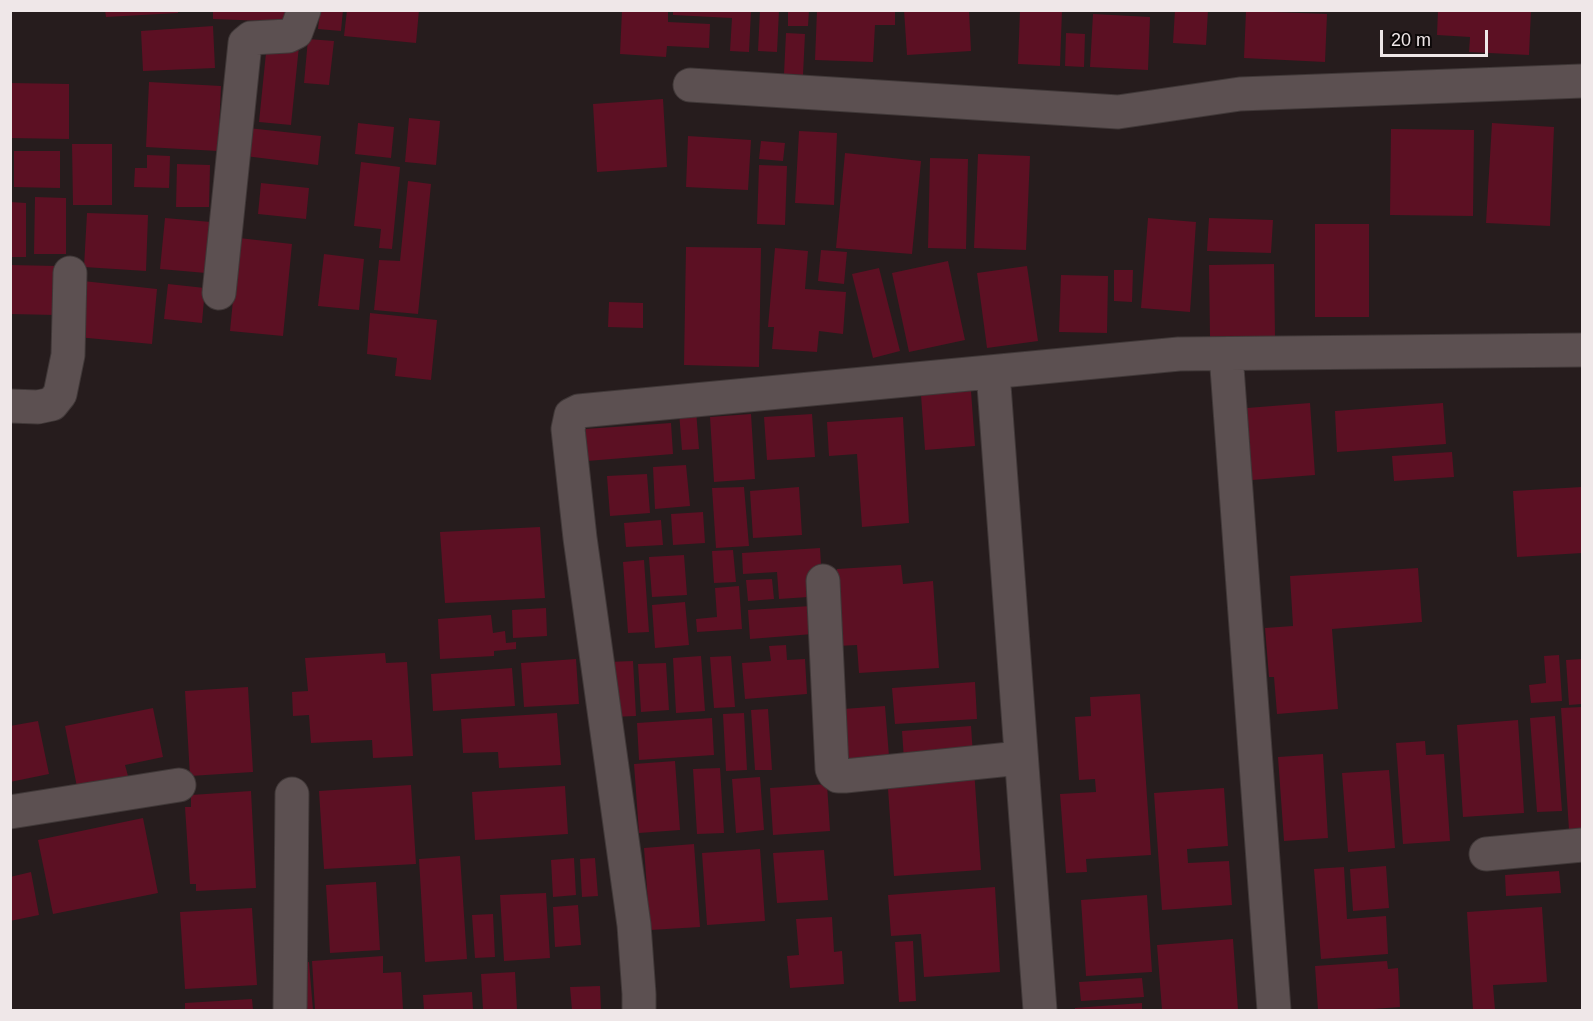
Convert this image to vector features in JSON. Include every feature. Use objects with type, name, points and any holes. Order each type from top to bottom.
[{"type":"street","points":[[219,293],[245,43],[251,38],[288,36],[296,32],[304,10]]},
{"type":"street","points":[[690,85],[1118,112],[1240,94],[1582,81]]},
{"type":"street","points":[[10,406],[38,407],[52,404],[60,394],[68,355],[70,273]]},
{"type":"street","points":[[639,1011],[634,925],[580,538],[568,429],[571,416],[579,411],[1179,354],[1582,350]]},
{"type":"street","points":[[1227,354],[1274,1011]]},
{"type":"street","points":[[993,372],[1040,1011]]},
{"type":"street","points":[[823,581],[834,773],[845,777],[1020,758]]},
{"type":"street","points":[[10,812],[179,785]]},
{"type":"street","points":[[290,1011],[292,794]]},
{"type":"street","points":[[1486,854],[1582,845]]},
{"type":"building","points":[[105,10],[178,10],[178,13],[106,17]]},
{"type":"building","points":[[213,10],[291,10],[291,22],[213,19]]},
{"type":"building","points":[[320,10],[343,10],[341,31],[318,29]]},
{"type":"building","points":[[347,10],[419,10],[416,43],[344,36]]},
{"type":"building","points":[[622,10],[668,10],[668,22],[710,24],[709,48],[667,46],[666,57],[620,54]]},
{"type":"building","points":[[673,10],[751,10],[749,52],[730,51],[732,18],[673,15]]},
{"type":"building","points":[[760,10],[779,10],[777,52],[758,51]]},
{"type":"building","points":[[788,10],[809,10],[808,26],[788,26]]},
{"type":"building","points":[[817,10],[895,10],[895,25],[875,25],[873,62],[815,60]]},
{"type":"building","points":[[904,10],[969,10],[971,51],[907,55]]},
{"type":"building","points":[[1020,10],[1062,10],[1060,66],[1018,64]]},
{"type":"building","points":[[1175,10],[1208,10],[1206,45],[1173,43]]},
{"type":"building","points":[[1438,10],[1531,10],[1529,55],[1469,52],[1470,37],[1437,35]]},
{"type":"building","points":[[1246,11],[1327,14],[1325,62],[1244,58]]},
{"type":"building","points":[[1093,14],[1150,17],[1148,70],[1090,67]]},
{"type":"building","points":[[213,26],[215,68],[143,71],[141,31]]},
{"type":"building","points":[[786,33],[805,34],[803,75],[784,74]]},
{"type":"building","points":[[1066,33],[1085,34],[1084,67],[1065,66]]},
{"type":"building","points":[[308,39],[334,41],[329,85],[304,83]]},
{"type":"building","points":[[267,43],[299,46],[291,125],[259,122]]},
{"type":"building","points":[[149,82],[221,86],[218,151],[146,147]]},
{"type":"building","points":[[10,83],[69,84],[69,139],[10,138]]},
{"type":"building","points":[[663,99],[667,167],[597,172],[593,104]]},
{"type":"building","points":[[409,118],[440,121],[436,165],[405,162]]},
{"type":"building","points":[[358,123],[394,127],[391,158],[355,154]]},
{"type":"building","points":[[1492,123],[1554,127],[1550,226],[1486,223]]},
{"type":"building","points":[[248,128],[321,136],[318,165],[245,156]]},
{"type":"building","points":[[1391,129],[1474,130],[1473,216],[1390,215]]},
{"type":"building","points":[[799,131],[837,133],[834,205],[795,203]]},
{"type":"building","points":[[688,136],[751,140],[748,190],[686,187]]},
{"type":"building","points":[[761,141],[785,143],[783,161],[759,159]]},
{"type":"building","points":[[72,144],[112,144],[112,205],[73,205]]},
{"type":"building","points":[[14,151],[60,151],[60,188],[14,187]]},
{"type":"building","points":[[845,153],[921,161],[912,254],[836,248]]},
{"type":"building","points":[[978,154],[1030,156],[1026,250],[974,248]]},
{"type":"building","points":[[147,155],[170,156],[169,188],[134,187],[135,168],[147,168]]},
{"type":"building","points":[[930,158],[968,159],[966,249],[928,248]]},
{"type":"building","points":[[361,162],[400,167],[392,249],[379,248],[381,229],[354,226]]},
{"type":"building","points":[[177,164],[210,165],[209,207],[176,207]]},
{"type":"building","points":[[759,165],[787,166],[785,225],[757,224]]},
{"type":"building","points":[[408,181],[431,184],[418,314],[374,310],[379,260],[400,261]]},
{"type":"building","points":[[261,183],[309,188],[306,219],[258,214]]},
{"type":"building","points":[[35,197],[66,198],[66,254],[34,254]]},
{"type":"building","points":[[10,202],[26,203],[26,257],[10,257]]},
{"type":"building","points":[[87,213],[148,215],[146,271],[84,267]]},
{"type":"building","points":[[165,218],[211,222],[206,273],[160,269]]},
{"type":"building","points":[[1148,218],[1196,222],[1190,312],[1141,308]]},
{"type":"building","points":[[1209,218],[1273,220],[1271,253],[1207,251]]},
{"type":"building","points":[[1315,224],[1369,224],[1369,317],[1315,317]]},
{"type":"building","points":[[239,238],[292,244],[283,336],[230,331]]},
{"type":"building","points":[[686,247],[761,248],[759,367],[684,365]]},
{"type":"building","points":[[775,248],[808,251],[805,289],[846,292],[843,334],[819,331],[817,352],[772,349],[774,327],[768,327]]},
{"type":"building","points":[[821,250],[847,252],[844,284],[818,281]]},
{"type":"building","points":[[324,254],[364,259],[359,310],[318,306]]},
{"type":"building","points":[[948,261],[965,340],[909,352],[892,273]]},
{"type":"building","points":[[1274,264],[1275,336],[1210,337],[1209,265]]},
{"type":"building","points":[[10,265],[57,266],[56,315],[10,314]]},
{"type":"building","points":[[1027,266],[1038,341],[987,348],[977,273]]},
{"type":"building","points":[[879,268],[900,351],[873,358],[852,274]]},
{"type":"building","points":[[1114,270],[1133,270],[1132,302],[1114,301]]},
{"type":"building","points":[[1061,275],[1108,276],[1107,333],[1059,332]]},
{"type":"building","points":[[83,281],[157,289],[152,344],[77,337]]},
{"type":"building","points":[[168,284],[205,288],[202,323],[164,319]]},
{"type":"building","points":[[609,302],[643,303],[643,328],[608,327]]},
{"type":"building","points":[[370,313],[437,320],[431,380],[395,376],[397,358],[367,354]]},
{"type":"building","points":[[971,391],[975,446],[925,450],[921,395]]},
{"type":"building","points":[[1310,403],[1315,475],[1252,480],[1247,408]]},
{"type":"building","points":[[1443,403],[1446,444],[1337,452],[1335,411]]},
{"type":"building","points":[[696,410],[699,449],[682,450],[679,412]]},
{"type":"building","points":[[751,414],[755,479],[714,482],[710,417]]},
{"type":"building","points":[[812,414],[815,457],[767,460],[764,417]]},
{"type":"building","points":[[903,417],[909,523],[862,527],[857,454],[829,456],[827,422]]},
{"type":"building","points":[[671,423],[673,454],[587,461],[585,429]]},
{"type":"building","points":[[1452,452],[1454,477],[1394,481],[1392,456]]},
{"type":"building","points":[[686,465],[690,506],[655,509],[653,467]]},
{"type":"building","points":[[647,474],[650,513],[610,516],[607,476]]},
{"type":"building","points":[[744,487],[749,546],[716,548],[712,488]]},
{"type":"building","points":[[799,487],[802,535],[753,538],[750,491]]},
{"type":"building","points":[[1582,487],[1582,553],[1517,557],[1513,491]]},
{"type":"building","points":[[703,512],[705,543],[673,545],[671,514]]},
{"type":"building","points":[[661,520],[663,545],[626,547],[624,523]]},
{"type":"building","points":[[540,527],[545,598],[445,603],[440,532]]},
{"type":"building","points":[[820,548],[823,596],[779,599],[777,572],[743,574],[742,553]]},
{"type":"building","points":[[733,550],[736,582],[714,583],[712,551]]},
{"type":"building","points":[[684,555],[687,595],[652,597],[649,557]]},
{"type":"building","points":[[644,560],[649,632],[628,633],[623,562]]},
{"type":"building","points":[[901,565],[903,584],[933,581],[939,668],[859,673],[857,645],[837,646],[837,569]]},
{"type":"building","points":[[1418,568],[1422,622],[1332,629],[1338,709],[1277,714],[1274,677],[1269,677],[1265,628],[1293,626],[1290,576]]},
{"type":"building","points":[[772,579],[774,599],[748,601],[746,580]]},
{"type":"building","points":[[739,586],[742,629],[697,632],[696,619],[717,617],[715,588]]},
{"type":"building","points":[[685,602],[689,645],[655,648],[652,605]]},
{"type":"building","points":[[811,606],[813,634],[750,639],[748,610]]},
{"type":"building","points":[[546,608],[547,636],[513,638],[512,610]]},
{"type":"building","points":[[491,615],[493,633],[505,631],[506,643],[516,642],[516,649],[494,651],[494,656],[440,659],[438,619]]},
{"type":"building","points":[[786,645],[787,660],[805,659],[807,694],[745,699],[742,663],[771,661],[769,646]]},
{"type":"building","points":[[385,653],[386,663],[407,662],[413,756],[373,758],[372,740],[311,743],[309,715],[293,716],[292,692],[308,691],[305,658]]},
{"type":"building","points":[[1559,655],[1562,701],[1531,703],[1529,685],[1546,683],[1544,656]]},
{"type":"building","points":[[701,656],[705,711],[676,713],[673,658]]},
{"type":"building","points":[[731,656],[735,707],[714,708],[710,657]]},
{"type":"building","points":[[576,659],[579,704],[524,707],[521,663]]},
{"type":"building","points":[[1582,659],[1582,704],[1569,705],[1566,660]]},
{"type":"building","points":[[633,661],[636,716],[611,717],[607,662]]},
{"type":"building","points":[[666,663],[669,710],[641,712],[638,664]]},
{"type":"building","points":[[512,668],[515,706],[433,711],[431,674]]},
{"type":"building","points":[[975,682],[977,719],[895,724],[892,688]]},
{"type":"building","points":[[248,687],[253,772],[190,776],[185,691]]},
{"type":"building","points":[[1140,694],[1151,855],[1086,859],[1087,872],[1066,873],[1060,794],[1096,792],[1095,779],[1079,780],[1075,717],[1091,716],[1090,697]]},
{"type":"building","points":[[885,706],[889,756],[846,759],[843,709]]},
{"type":"building","points":[[1582,707],[1582,829],[1569,830],[1561,708]]},
{"type":"building","points":[[153,708],[163,757],[125,765],[128,776],[78,792],[65,726]]},
{"type":"building","points":[[768,709],[772,770],[755,770],[751,710]]},
{"type":"building","points":[[557,713],[561,765],[499,768],[498,752],[463,753],[461,719]]},
{"type":"building","points":[[744,713],[747,770],[726,771],[723,714]]},
{"type":"building","points":[[1555,716],[1562,811],[1537,812],[1530,718]]},
{"type":"building","points":[[712,718],[714,755],[639,760],[637,723]]},
{"type":"building","points":[[1518,720],[1524,813],[1463,817],[1457,725]]},
{"type":"building","points":[[38,721],[49,774],[10,782],[10,726]]},
{"type":"building","points":[[971,726],[973,755],[904,760],[902,731]]},
{"type":"building","points":[[1425,741],[1426,755],[1444,754],[1450,841],[1403,844],[1396,743]]},
{"type":"building","points":[[1323,754],[1328,838],[1284,841],[1278,757]]},
{"type":"building","points":[[675,761],[680,830],[639,833],[634,764]]},
{"type":"building","points":[[720,768],[724,833],[697,834],[693,769]]},
{"type":"building","points":[[974,769],[981,870],[894,876],[887,774]]},
{"type":"building","points":[[1389,770],[1395,848],[1348,852],[1342,773]]},
{"type":"building","points":[[760,777],[764,830],[736,833],[732,779]]},
{"type":"building","points":[[827,784],[830,831],[773,835],[770,788]]},
{"type":"building","points":[[411,785],[416,864],[324,869],[319,791]]},
{"type":"building","points":[[565,786],[568,834],[475,840],[472,792]]},
{"type":"building","points":[[1224,788],[1228,846],[1187,849],[1188,863],[1229,861],[1232,905],[1162,910],[1154,793]]},
{"type":"building","points":[[251,791],[256,888],[196,891],[196,884],[190,884],[185,807],[191,807],[191,795]]},
{"type":"building","points":[[143,818],[158,893],[53,914],[38,840]]},
{"type":"building","points":[[694,844],[700,927],[650,930],[644,848]]},
{"type":"building","points":[[760,849],[765,921],[707,925],[702,853]]},
{"type":"building","points":[[824,850],[828,900],[777,903],[773,853]]},
{"type":"building","points":[[460,856],[467,959],[425,962],[419,859]]},
{"type":"building","points":[[574,858],[576,895],[553,897],[551,860]]},
{"type":"building","points":[[595,858],[598,896],[582,897],[580,859]]},
{"type":"building","points":[[1386,866],[1389,908],[1353,911],[1350,869]]},
{"type":"building","points":[[1344,867],[1347,919],[1386,916],[1388,954],[1321,959],[1314,869]]},
{"type":"building","points":[[1559,871],[1561,893],[1506,896],[1505,875]]},
{"type":"building","points":[[31,872],[39,915],[10,921],[10,877]]},
{"type":"building","points":[[376,882],[380,950],[330,953],[326,885]]},
{"type":"building","points":[[995,887],[1000,972],[924,977],[921,934],[891,936],[888,895]]},
{"type":"building","points":[[546,893],[550,958],[504,961],[500,895]]},
{"type":"building","points":[[1147,895],[1152,972],[1086,976],[1081,900]]},
{"type":"building","points":[[578,905],[581,945],[555,947],[553,907]]},
{"type":"building","points":[[1542,907],[1547,982],[1493,985],[1495,1010],[1473,1010],[1467,912]]},
{"type":"building","points":[[252,908],[257,985],[185,989],[180,912]]},
{"type":"building","points":[[493,914],[495,957],[475,958],[472,915]]},
{"type":"building","points":[[832,917],[834,952],[842,951],[844,984],[790,988],[787,956],[799,955],[796,919]]},
{"type":"building","points":[[1233,939],[1238,1010],[1162,1010],[1157,945]]},
{"type":"building","points":[[913,941],[916,1001],[899,1002],[895,942]]},
{"type":"building","points":[[383,956],[383,973],[401,972],[403,1010],[315,1010],[312,961]]},
{"type":"building","points":[[1387,961],[1388,969],[1398,968],[1400,1007],[1318,1010],[1315,966]]},
{"type":"building","points":[[309,962],[313,1010],[299,1010],[296,963]]},
{"type":"building","points":[[515,972],[517,1010],[483,1010],[481,974]]},
{"type":"building","points":[[1142,978],[1144,997],[1081,1001],[1079,982]]},
{"type":"building","points":[[600,986],[601,1010],[572,1010],[570,987]]},
{"type":"building","points":[[472,992],[473,1010],[424,1010],[423,995]]},
{"type":"building","points":[[252,999],[253,1010],[185,1010],[185,1003]]},
{"type":"building","points":[[1142,1003],[1142,1010],[1075,1010],[1075,1008]]}]
